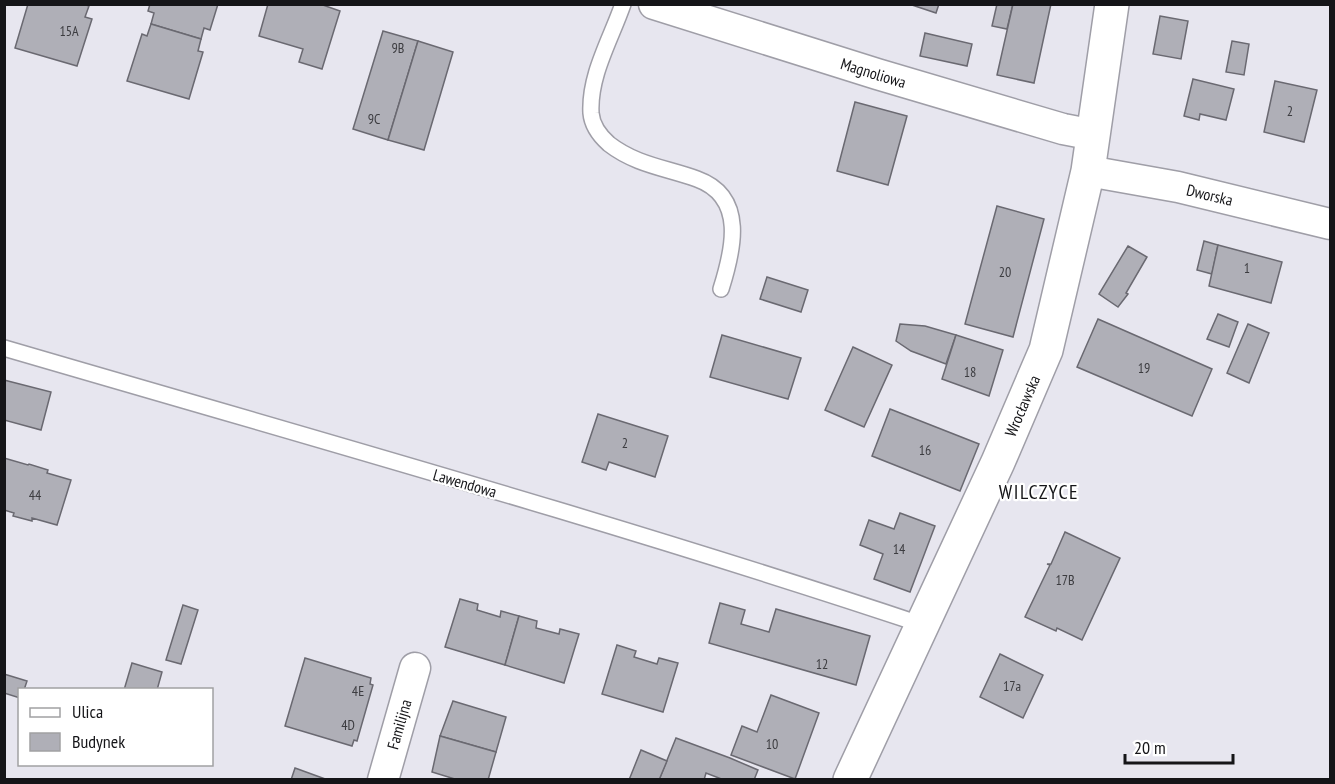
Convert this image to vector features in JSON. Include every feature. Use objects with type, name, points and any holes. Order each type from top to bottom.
[{"type":"street","name":"Magnoliowa","points":[[654,4],[877,74],[1063,129],[1094,135]]},
{"type":"street","name":"Wrocławska","points":[[850,780],[1012,432],[1046,350],[1088,171],[1112,4]]},
{"type":"street","name":"Dworska","points":[[1088,171],[1178,187],[1330,224]]},
{"type":"street","name":"Familijna","points":[[383,780],[415,669]]},
{"type":"lane","points":[[623,4],[602,57],[593,94],[591,115],[597,130],[606,141],[623,154],[662,169],[698,179],[722,196],[730,212],[733,245],[721,290]]},
{"type":"lane","name":"Lawendowa","points":[[4,348],[617,527],[770,574],[923,625]]},
{"type":"building","points":[[28,4],[83,4],[89,6],[85,17],[92,19],[77,66],[15,48]]},
{"type":"building","points":[[150,4],[218,4],[210,30],[204,28],[201,39],[151,24],[154,13],[148,11]]},
{"type":"building","points":[[268,4],[320,4],[340,11],[322,69],[299,62],[303,49],[259,36]]},
{"type":"building","points":[[909,4],[939,4],[936,13]]},
{"type":"building","points":[[997,4],[1013,4],[1007,29],[992,26]]},
{"type":"building","points":[[1013,4],[1051,4],[1034,83],[997,75]]},
{"type":"building","points":[[1160,16],[1188,21],[1181,59],[1153,54]]},
{"type":"building","points":[[151,24],[201,39],[198,51],[203,52],[189,99],[127,81],[142,34],[147,36]]},
{"type":"building","points":[[383,31],[418,41],[388,140],[353,129]]},
{"type":"building","points":[[925,33],[972,44],[967,66],[920,56]]},
{"type":"building","points":[[418,41],[453,52],[424,150],[388,140]]},
{"type":"building","points":[[1232,41],[1249,44],[1244,75],[1226,72]]},
{"type":"building","points":[[1193,79],[1234,89],[1226,120],[1200,114],[1199,120],[1184,116]]},
{"type":"building","points":[[1275,81],[1317,90],[1304,142],[1264,132]]},
{"type":"building","points":[[855,102],[907,116],[888,185],[837,171]]},
{"type":"building","points":[[997,206],[1044,219],[1013,337],[965,324]]},
{"type":"building","points":[[1204,241],[1218,245],[1212,274],[1197,270]]},
{"type":"building","points":[[1218,245],[1282,262],[1271,303],[1209,286]]},
{"type":"building","points":[[1128,246],[1147,257],[1126,293],[1128,294],[1118,307],[1099,294]]},
{"type":"building","points":[[767,277],[808,290],[801,312],[760,299]]},
{"type":"building","points":[[1218,314],[1238,322],[1229,347],[1207,339]]},
{"type":"building","points":[[1098,319],[1212,369],[1192,416],[1077,367]]},
{"type":"building","points":[[900,324],[925,326],[956,335],[946,364],[911,351],[896,341]]},
{"type":"building","points":[[1248,324],[1269,333],[1249,383],[1227,373]]},
{"type":"building","points":[[722,335],[801,358],[788,399],[710,377]]},
{"type":"building","points":[[956,335],[1003,350],[989,396],[942,379]]},
{"type":"building","points":[[853,347],[892,365],[864,427],[825,410]]},
{"type":"building","points":[[4,380],[51,392],[41,430],[4,420]]},
{"type":"building","points":[[890,409],[979,444],[960,491],[872,456]]},
{"type":"building","points":[[598,414],[668,436],[655,477],[609,462],[606,470],[582,462]]},
{"type":"building","points":[[4,458],[48,470],[47,473],[71,480],[57,525],[32,518],[32,521],[13,516],[14,513],[4,510]]},
{"type":"building","points":[[900,513],[935,526],[910,592],[874,579],[883,554],[860,545],[869,520],[894,529]]},
{"type":"building","points":[[1065,532],[1120,558],[1082,640],[1025,617],[1050,565],[1047,564],[1051,564]]},
{"type":"building","points":[[460,599],[478,604],[477,610],[500,617],[501,611],[519,616],[505,665],[445,647]]},
{"type":"building","points":[[720,603],[745,610],[741,624],[769,632],[776,609],[870,636],[856,685],[709,643]]},
{"type":"building","points":[[183,605],[198,610],[181,664],[166,660]]},
{"type":"building","points":[[519,616],[537,621],[536,628],[559,634],[560,629],[579,634],[564,683],[505,665]]},
{"type":"building","points":[[617,645],[636,651],[634,657],[657,664],[659,658],[678,663],[663,712],[602,694]]},
{"type":"building","points":[[1000,654],[1043,675],[1023,718],[980,697]]},
{"type":"building","points":[[305,658],[371,678],[370,684],[373,685],[357,741],[354,740],[352,746],[285,726]]},
{"type":"building","points":[[132,663],[162,672],[158,688],[125,688]]},
{"type":"building","points":[[4,674],[27,681],[25,688],[18,688],[18,697],[4,693]]},
{"type":"building","points":[[771,695],[819,713],[795,779],[731,755],[742,726],[757,732]]},
{"type":"building","points":[[453,701],[506,717],[496,752],[440,736]]},
{"type":"building","points":[[440,736],[496,752],[488,780],[458,780],[432,772]]},
{"type":"building","points":[[676,738],[758,770],[754,780],[724,780],[706,773],[704,780],[659,780]]},
{"type":"building","points":[[641,750],[667,761],[659,780],[629,780]]},
{"type":"building","points":[[295,768],[328,780],[291,780]]},
{"type":"district","name":"WILCZYCE","points":[[1039,492]]}]
